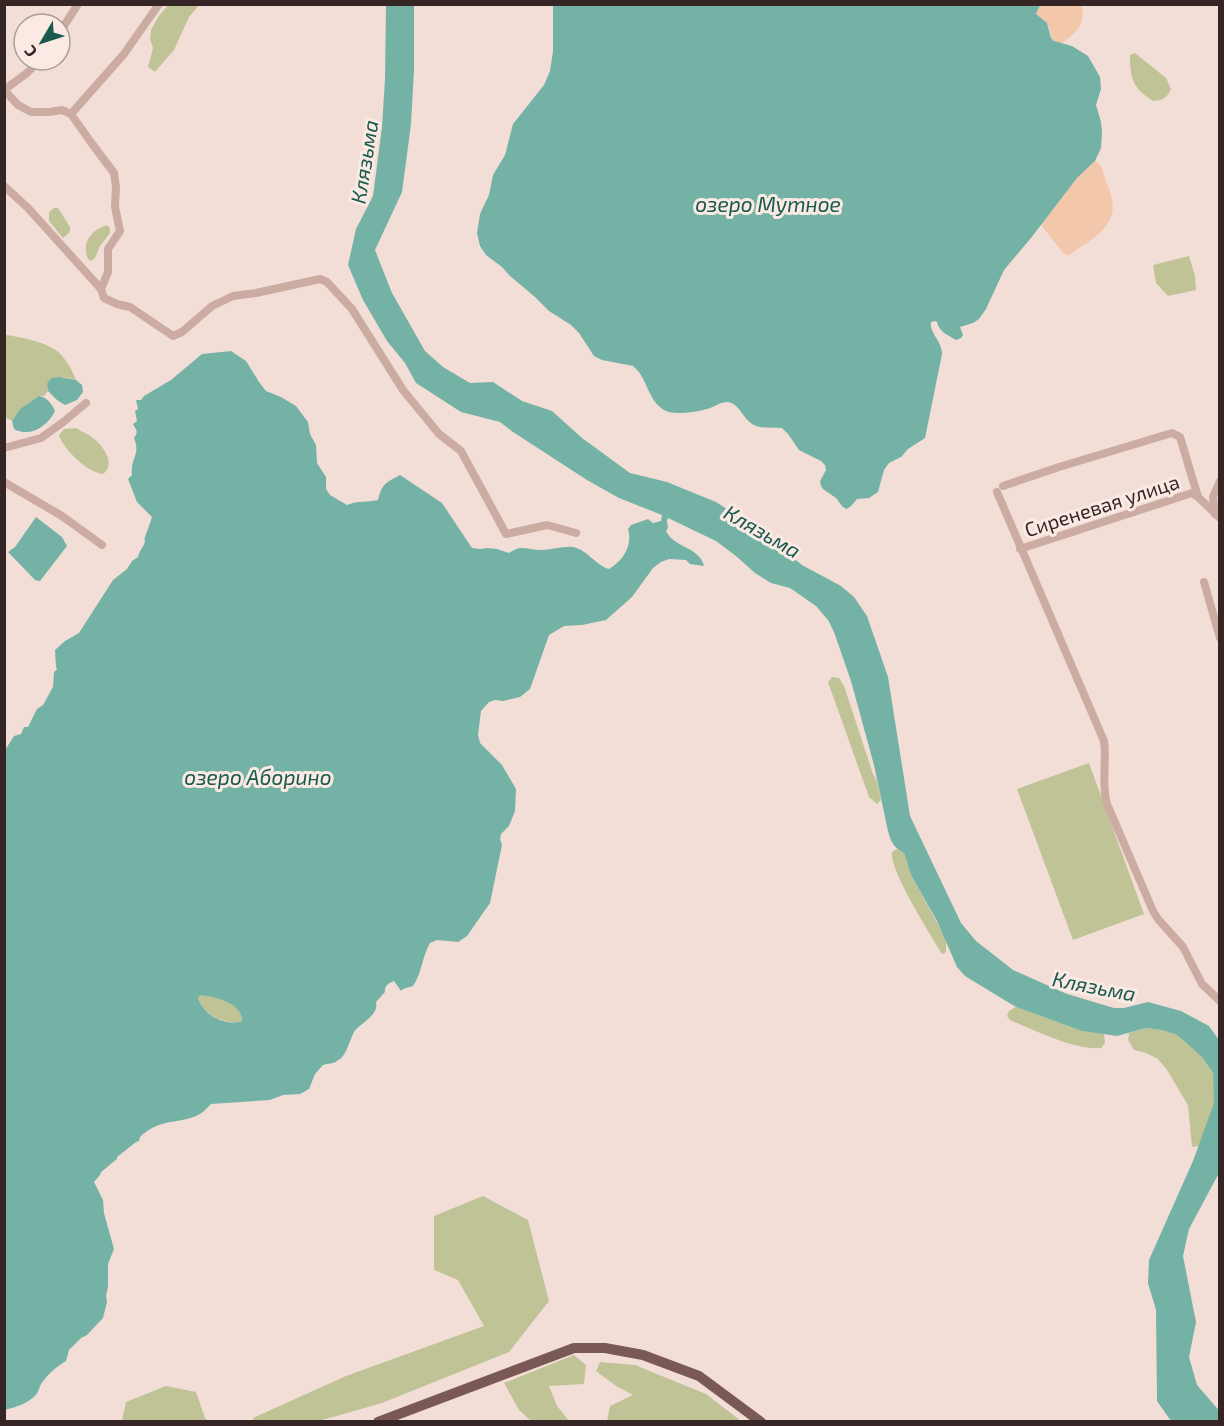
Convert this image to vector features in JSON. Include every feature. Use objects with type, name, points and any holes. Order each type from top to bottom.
[{"type":"main road","points":[[378,1422],[574,1348],[605,1348],[643,1355],[699,1376],[760,1422]]},
{"type":"street","points":[[71,114],[124,54],[159,4]]},
{"type":"street","points":[[28,72],[4,90],[18,105],[31,112],[62,110],[71,114],[114,173],[117,187],[115,207],[120,231],[108,249],[108,272],[101,290]]},
{"type":"street","points":[[4,186],[28,208],[101,290],[104,298],[130,307],[173,336],[182,332],[212,306],[233,296],[320,279],[327,282],[352,309],[403,390],[439,434],[461,451],[506,534],[547,525],[576,533]]},
{"type":"street","points":[[4,448],[41,438],[86,403]]},
{"type":"street","points":[[1198,497],[1180,437],[1172,433],[1059,467],[1000,489],[1020,549],[1104,741],[1104,795],[1149,903],[1158,919],[1183,947],[1202,984],[1220,1001]]},
{"type":"street","points":[[1217,516],[1213,497],[1220,481]]},
{"type":"street","points":[[4,483],[63,516],[102,545]]},
{"type":"street","name":"Сиреневая улица","points":[[1020,549],[1192,493],[1217,516]]},
{"type":"street","points":[[1204,582],[1220,638]]},
{"type":"green space","points":[[168,5],[199,5],[189,17],[174,50],[155,72],[148,67],[153,48],[150,39],[151,30]]},
{"type":"green space","points":[[1135,53],[1166,78],[1171,89],[1164,98],[1153,101],[1137,87],[1132,77],[1130,63],[1130,55]]},
{"type":"green space","points":[[58,208],[70,227],[70,232],[63,238],[49,221],[49,212]]},
{"type":"green space","points":[[107,225],[110,233],[91,261],[86,253],[89,238],[96,230]]},
{"type":"green space","points":[[1189,256],[1195,276],[1196,290],[1168,296],[1156,283],[1153,265]]},
{"type":"green space","points":[[5,335],[44,344],[54,349],[67,363],[76,380],[61,377],[50,380],[47,383],[48,391],[44,396],[39,396],[20,409],[12,421],[5,417]]},
{"type":"green space","points":[[76,428],[93,438],[107,456],[107,470],[103,474],[83,465],[70,453],[61,440],[59,435],[64,429]]},
{"type":"green space","points":[[832,677],[839,678],[844,686],[877,781],[881,800],[877,804],[869,797],[828,682]]},
{"type":"green space","points":[[1089,763],[1144,914],[1073,940],[1017,789]]},
{"type":"green space","points":[[897,849],[904,853],[911,875],[946,939],[946,952],[942,954],[897,873],[892,852]]},
{"type":"green space","points":[[201,995],[220,999],[233,1005],[241,1015],[242,1021],[229,1022],[216,1018],[201,1004],[198,998]]},
{"type":"green space","points":[[1016,1007],[1082,1031],[1104,1034],[1105,1043],[1101,1048],[1091,1048],[1043,1034],[1010,1020],[1007,1016],[1009,1011]]},
{"type":"green space","points":[[1146,1028],[1177,1035],[1202,1057],[1213,1073],[1215,1103],[1199,1146],[1192,1147],[1188,1105],[1167,1070],[1158,1059],[1134,1050],[1128,1040],[1129,1033]]},
{"type":"green space","points":[[483,1196],[528,1220],[549,1301],[509,1352],[382,1403],[319,1421],[253,1421],[253,1418],[346,1376],[484,1326],[458,1280],[434,1270],[434,1216]]},
{"type":"green space","points":[[574,1355],[586,1365],[584,1384],[549,1386],[557,1406],[569,1421],[531,1421],[519,1410],[504,1383]]},
{"type":"green space","points":[[600,1362],[635,1365],[706,1394],[741,1421],[607,1421],[610,1406],[633,1395],[596,1371]]},
{"type":"green space","points":[[166,1386],[196,1392],[208,1421],[122,1421],[126,1402]]},
{"type":"sand","points":[[1040,4],[1081,5],[1083,17],[1079,28],[1065,41],[1060,44],[1056,42],[1047,24],[1036,14]]},
{"type":"sand","points":[[1095,161],[1101,167],[1111,194],[1113,209],[1111,217],[1107,225],[1094,238],[1072,253],[1064,254],[1041,225],[1077,178]]},
{"type":"water","name":"озеро Аборино","points":[[386,5],[414,5],[411,124],[402,192],[375,250],[392,293],[425,351],[443,367],[470,383],[493,382],[522,401],[552,411],[582,438],[630,473],[667,482],[716,502],[759,530],[802,565],[841,586],[854,597],[867,616],[888,677],[910,816],[961,923],[976,941],[1013,970],[1067,994],[1114,1008],[1148,1002],[1181,1011],[1209,1026],[1219,1040],[1219,1173],[1189,1229],[1183,1256],[1196,1322],[1189,1357],[1197,1385],[1219,1410],[1219,1421],[1171,1421],[1157,1401],[1156,1310],[1148,1283],[1149,1260],[1193,1161],[1214,1103],[1213,1073],[1202,1057],[1177,1035],[1146,1028],[1117,1036],[1082,1031],[1016,1007],[965,976],[957,967],[937,921],[911,875],[904,853],[895,847],[890,838],[874,765],[851,681],[828,620],[816,606],[790,588],[771,583],[716,541],[668,518],[666,531],[670,537],[698,555],[704,566],[690,564],[686,560],[669,559],[661,562],[653,568],[632,597],[606,620],[564,626],[549,635],[530,689],[520,697],[489,702],[481,711],[478,735],[480,743],[502,765],[516,789],[515,811],[509,826],[501,834],[502,845],[490,903],[467,936],[458,942],[437,940],[430,943],[413,986],[401,991],[394,981],[387,985],[385,992],[376,1002],[375,1011],[354,1032],[343,1056],[336,1062],[323,1065],[315,1074],[309,1089],[300,1094],[283,1095],[270,1100],[211,1104],[196,1116],[155,1126],[101,1172],[94,1182],[103,1200],[104,1213],[114,1249],[108,1264],[107,1302],[103,1318],[69,1350],[66,1361],[46,1377],[35,1396],[5,1410],[5,750],[14,736],[21,734],[24,727],[28,727],[37,709],[43,705],[53,687],[54,672],[57,669],[55,650],[79,633],[113,580],[138,557],[145,542],[152,517],[137,502],[128,479],[132,475],[132,464],[136,453],[134,438],[136,431],[133,424],[137,421],[136,400],[141,400],[171,380],[202,354],[231,351],[246,361],[266,391],[296,406],[308,422],[310,434],[316,445],[317,463],[326,477],[326,489],[330,495],[347,505],[378,500],[385,484],[400,475],[442,503],[472,548],[497,549],[509,553],[520,548],[541,550],[573,547],[583,551],[609,569],[619,562],[626,552],[629,541],[628,529],[631,525],[648,519],[653,523],[661,521],[662,515],[619,498],[587,480],[500,422],[461,412],[416,383],[405,363],[387,341],[363,300],[348,265],[356,229],[373,196],[382,127]],"holes":[[[201,995],[220,999],[233,1005],[241,1015],[242,1021],[229,1022],[216,1018],[201,1004],[198,998]]]},
{"type":"water","name":"озеро Мутное","points":[[553,5],[1040,5],[1036,14],[1047,23],[1051,38],[1072,46],[1088,56],[1100,77],[1101,89],[1096,105],[1101,122],[1101,148],[1095,161],[1077,178],[1004,270],[979,319],[960,327],[963,335],[961,338],[956,340],[942,331],[937,322],[931,322],[942,354],[925,438],[908,449],[901,457],[889,463],[884,470],[878,492],[869,498],[857,499],[846,509],[821,486],[820,481],[826,470],[821,461],[799,450],[782,428],[754,425],[731,403],[725,402],[705,410],[685,413],[665,411],[656,403],[633,366],[602,360],[594,356],[571,325],[549,311],[486,255],[480,246],[477,233],[480,214],[489,195],[493,175],[505,155],[513,124],[544,85],[550,71],[553,51]]},
{"type":"water","points":[[52,378],[76,380],[82,385],[83,392],[77,400],[65,405],[48,391],[47,383]]},
{"type":"water","points":[[39,396],[47,399],[52,406],[55,411],[52,416],[38,429],[26,432],[14,429],[12,421],[20,409]]},
{"type":"water","points":[[36,517],[62,537],[67,546],[40,581],[35,580],[8,552],[15,547]]},
{"type":"water label","name":"Клязьма","points":[[365,162]]},
{"type":"water label","name":"Клязьма","points":[[762,532]]},
{"type":"water label","name":"Клязьма","points":[[1094,987]]}]
